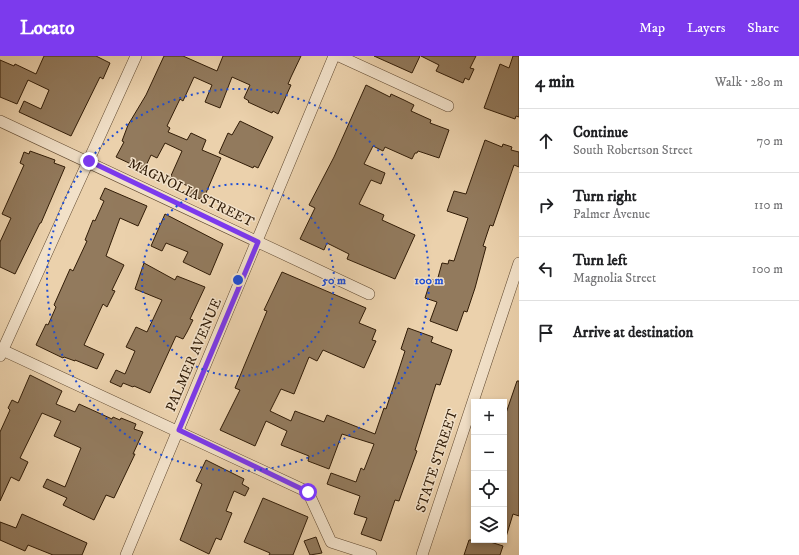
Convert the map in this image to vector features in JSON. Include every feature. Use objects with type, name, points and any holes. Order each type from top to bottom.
[{"type":"street","points":[[136,56],[1,352],[179,430],[308,492],[331,542],[371,555]]},
{"type":"street","name":"PALMER AVENUE","points":[[126,555],[258,242],[334,56]]},
{"type":"street","points":[[339,56],[448,106]]},
{"type":"street","name":"MAGNOLIA STREET","points":[[0,121],[89,161],[369,294]]},
{"type":"street","name":"STATE STREET","points":[[422,555],[519,263]]},
{"type":"building","points":[[44,56],[96,56],[110,63],[103,79],[100,77],[71,136],[19,112],[24,101],[41,109],[49,90],[28,80],[17,104],[0,97],[0,60],[14,66],[15,64],[36,74]]},
{"type":"building","points":[[164,56],[183,56],[217,71],[223,56],[301,56],[288,84],[291,85],[278,114],[273,111],[272,113],[248,102],[249,101],[244,98],[250,85],[232,77],[220,108],[205,102],[212,85],[194,77],[183,101],[180,99],[167,126],[170,128],[168,132],[187,140],[191,133],[206,140],[202,150],[221,158],[203,200],[188,194],[190,187],[170,178],[182,151],[165,143],[157,158],[151,155],[144,170],[116,157],[124,142],[122,141],[128,125],[146,95]]},
{"type":"building","points":[[374,56],[420,56],[412,73]]},
{"type":"building","points":[[421,56],[476,56],[470,68],[474,69],[469,80],[465,78],[463,83],[436,71],[439,65]]},
{"type":"building","points":[[513,56],[519,56],[519,117],[516,116],[515,119],[484,108],[500,64],[509,68]]},
{"type":"building","points":[[366,85],[390,97],[391,94],[414,105],[411,111],[431,120],[430,123],[449,130],[439,158],[418,151],[412,159],[385,147],[383,151],[373,146],[364,164],[385,173],[381,184],[371,180],[359,204],[384,215],[382,220],[415,235],[395,279],[347,259],[349,254],[327,243],[324,250],[300,239],[315,208],[309,205],[334,157]]},
{"type":"building","points":[[240,121],[273,137],[258,168],[254,166],[253,168],[219,153],[228,133],[232,135]]},
{"type":"building","points":[[485,140],[502,147],[503,144],[512,147],[511,150],[519,152],[519,167],[514,165],[493,226],[490,225],[483,246],[486,247],[475,288],[467,312],[464,311],[457,331],[430,321],[437,302],[425,298],[431,279],[437,281],[442,263],[448,264],[449,260],[454,261],[468,218],[447,211],[454,191],[466,194]]},
{"type":"building","points":[[30,151],[55,160],[54,163],[65,167],[41,223],[15,274],[0,267],[0,242],[11,218],[2,214],[24,165],[20,163],[24,152],[29,154]]},
{"type":"building","points":[[105,188],[147,206],[138,226],[120,218],[106,256],[124,265],[112,290],[115,291],[107,307],[103,304],[84,345],[104,354],[97,369],[75,360],[63,358],[36,345],[46,324],[48,325],[56,307],[54,305],[70,269],[73,271],[87,241],[85,240],[93,220],[95,221],[104,201],[100,199]]},
{"type":"building","points":[[165,214],[223,244],[210,275],[183,262],[188,252],[166,243],[162,251],[151,246]]},
{"type":"building","points":[[144,263],[175,280],[177,276],[205,287],[190,319],[193,320],[187,332],[183,339],[176,336],[150,393],[134,386],[133,387],[123,383],[121,387],[110,382],[116,370],[125,374],[135,351],[126,347],[136,327],[147,332],[162,300],[135,289]]},
{"type":"building","points":[[282,272],[366,308],[359,323],[376,330],[372,340],[376,341],[364,368],[323,350],[317,361],[309,357],[294,394],[281,389],[270,411],[291,421],[295,411],[324,422],[327,415],[375,434],[384,408],[386,409],[405,351],[401,349],[408,328],[433,337],[431,342],[452,350],[440,385],[436,384],[415,450],[417,451],[399,501],[395,500],[381,541],[361,534],[367,518],[354,514],[360,496],[327,484],[331,473],[356,482],[361,468],[364,470],[374,444],[342,434],[329,469],[308,461],[309,456],[281,445],[287,431],[266,421],[255,446],[220,430],[240,390],[235,388],[267,311],[264,310]]},
{"type":"building","points":[[30,375],[62,391],[56,404],[75,412],[79,404],[112,419],[113,417],[120,420],[121,418],[136,424],[134,429],[143,432],[133,454],[135,454],[114,498],[106,495],[94,520],[63,505],[67,498],[43,487],[47,479],[65,487],[81,448],[54,436],[61,421],[42,413],[20,458],[28,462],[21,477],[19,481],[11,477],[0,501],[0,432],[10,410],[8,408],[12,400],[18,403]]},
{"type":"building","points":[[517,381],[519,381],[519,516],[513,514],[507,534],[507,435],[507,410]]},
{"type":"building","points":[[206,460],[244,479],[242,484],[249,488],[245,496],[234,491],[226,511],[232,513],[221,540],[216,538],[209,554],[180,540],[202,484],[196,481]]},
{"type":"building","points":[[263,498],[308,517],[293,555],[269,555],[270,553],[244,542]]},
{"type":"building","points":[[22,514],[87,543],[82,555],[53,555],[28,545],[25,551],[0,540],[0,522],[16,528]]},
{"type":"building","points":[[316,537],[322,553],[310,555],[304,541]]},
{"type":"building","points":[[469,540],[471,540],[471,543],[494,543],[503,546],[500,555],[464,555]]},
{"type":"route","points":[[89,161],[258,242],[179,430],[308,492]]}]
